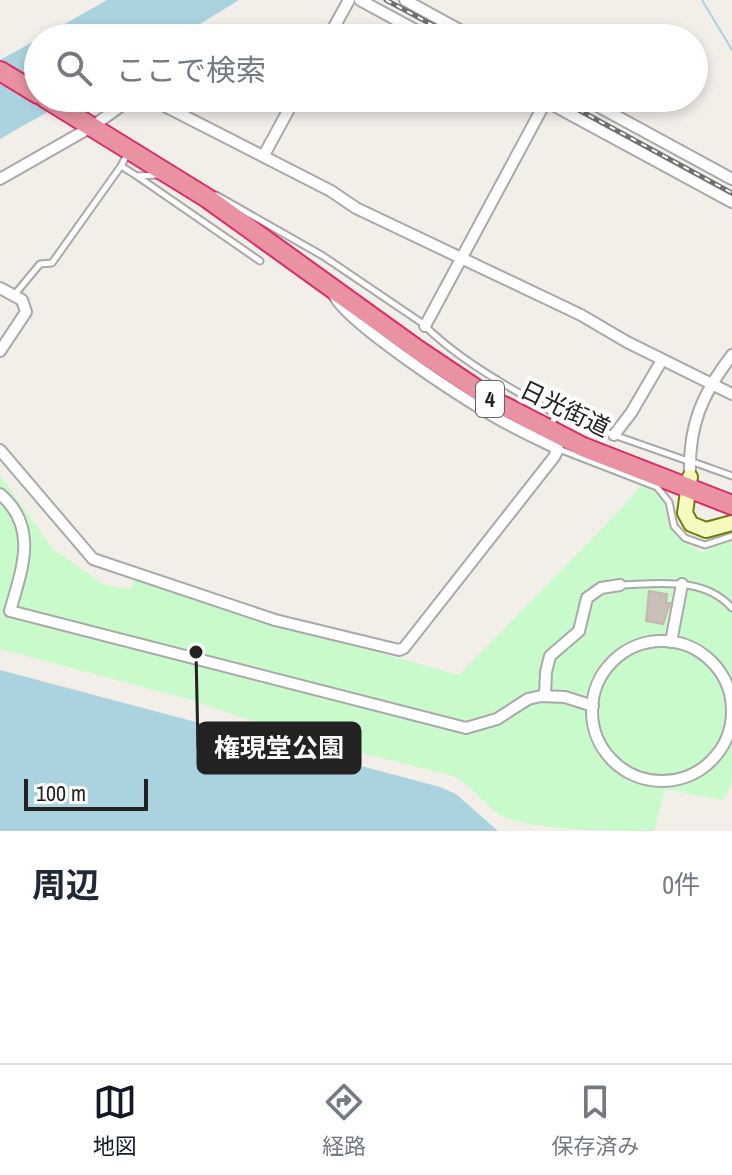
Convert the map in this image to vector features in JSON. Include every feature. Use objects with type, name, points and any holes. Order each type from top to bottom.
[{"type":"highway","points":[[0,71],[24,86]]},
{"type":"highway","name":"日光街道","points":[[69,112],[171,174],[335,287],[497,390],[595,441],[690,472],[732,492]]},
{"type":"highway","name":"日光街道","points":[[335,287],[418,350],[516,414],[583,447],[690,472],[732,505]]},
{"type":"street","points":[[336,24],[349,0]]},
{"type":"street","points":[[360,0],[404,24]]},
{"type":"street","points":[[405,0],[449,24]]},
{"type":"street","points":[[0,179],[107,112]]},
{"type":"street","points":[[177,112],[264,155],[356,208],[581,315],[732,394]]},
{"type":"street","points":[[264,155],[287,112]]},
{"type":"street","points":[[425,326],[538,112]]},
{"type":"street","points":[[569,112],[732,202]]},
{"type":"street","points":[[609,112],[732,179]]},
{"type":"street","points":[[0,450],[93,559],[275,620],[399,650],[410,641],[558,449],[485,411],[399,353],[343,310],[335,301],[335,287]]},
{"type":"street","points":[[0,288],[22,300],[26,312],[0,351]]},
{"type":"street","points":[[732,355],[711,382],[701,405],[695,426],[685,513],[691,524],[706,530],[732,523]]},
{"type":"street","points":[[614,435],[631,413],[662,360]]},
{"type":"street","points":[[0,494],[19,518],[26,544],[10,611],[466,728],[497,719],[528,699],[545,695],[565,697],[593,706]]},
{"type":"street","points":[[671,642],[682,584]]},
{"type":"street","points":[[545,695],[550,656],[579,631],[587,598],[601,588],[620,585]]},
{"type":"street","points":[[671,642],[691,648],[704,655],[728,679],[732,711],[725,740],[704,767],[690,775],[674,780],[640,778],[612,760],[595,731],[593,706],[599,682],[617,658],[643,644],[671,642]]},
{"type":"lane","points":[[14,296],[40,264],[52,263],[121,166],[130,148]]},
{"type":"lane","points":[[121,166],[260,261]]},
{"type":"lane","points":[[137,176],[171,174]]},
{"type":"lane","points":[[207,198],[211,193],[219,196],[323,256],[555,418],[614,435],[690,472],[732,476]]},
{"type":"lane","points":[[558,449],[657,487],[669,502],[674,526],[685,538],[705,545],[732,536]]},
{"type":"lane","points":[[620,585],[682,584],[705,590],[732,608]]},
{"type":"green space","points":[[0,475],[53,549],[103,584],[131,590],[134,578],[272,623],[459,675],[640,486],[651,490],[662,499],[676,534],[698,551],[703,552],[732,538],[732,781],[726,796],[721,800],[665,789],[654,831],[534,825],[501,816],[454,776],[302,738],[188,699],[0,649]]},
{"type":"water","points":[[107,0],[239,0],[200,24],[65,24]]},
{"type":"water","points":[[24,47],[24,112],[47,112],[0,139],[0,60]]},
{"type":"water","points":[[0,670],[440,787],[456,794],[498,831],[0,831]]},
{"type":"building","points":[[649,591],[667,594],[666,603],[670,603],[663,624],[646,621]]},
{"type":"waterway","points":[[702,0],[732,50]]},
{"type":"railway","points":[[386,0],[431,24]]},
{"type":"railway","points":[[583,112],[732,193]]},
{"type":"place","name":"権現堂公園","points":[[196,652]]}]
